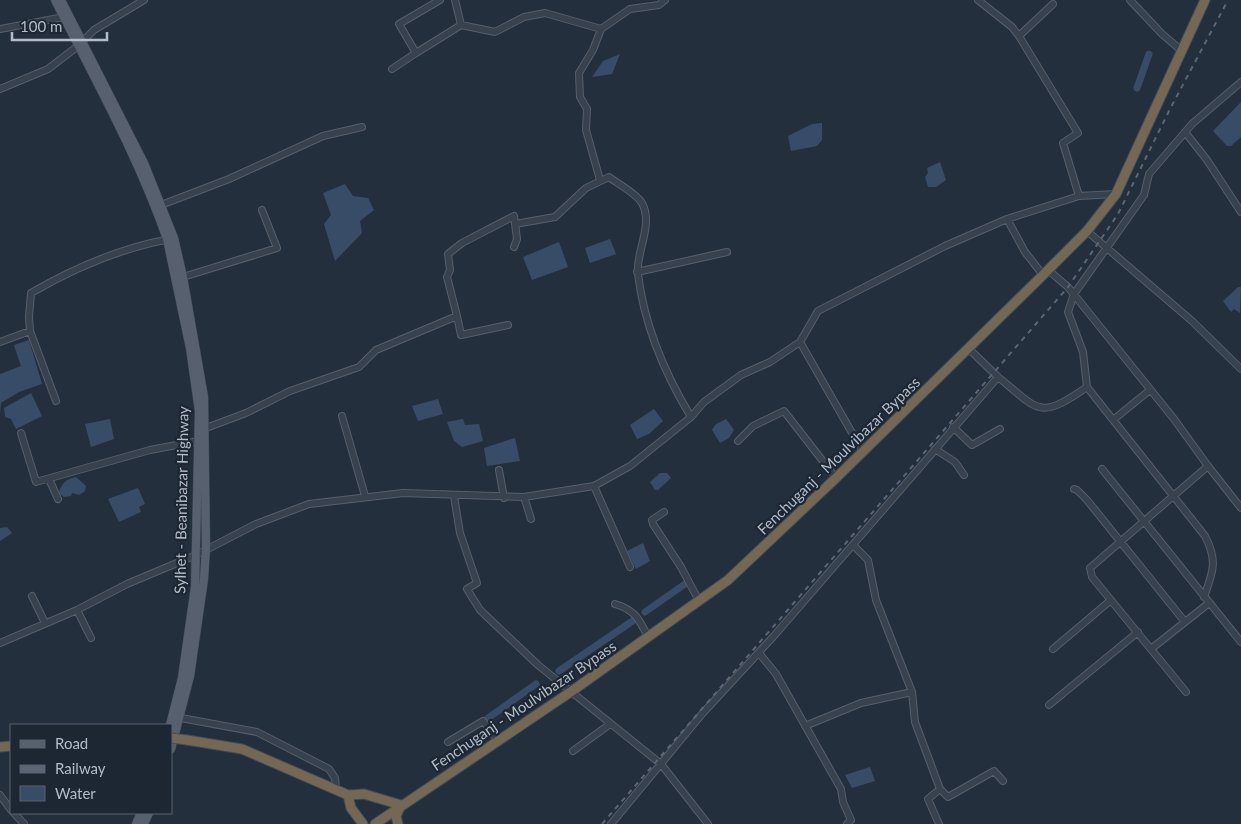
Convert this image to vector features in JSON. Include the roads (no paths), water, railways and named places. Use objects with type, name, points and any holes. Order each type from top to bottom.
[{"type":"highway","name":"Fenchuganj - Moulvibazar Bypass","points":[[374,824],[499,742],[728,580],[863,452],[1046,273],[1087,231],[1116,194],[1206,0]]},
{"type":"highway","points":[[172,738],[242,750],[336,788],[348,795],[364,794],[401,805],[396,816],[398,824]]},
{"type":"highway","points":[[348,795],[351,808],[363,824]]},
{"type":"main road","name":"Sylhet - Beanibazar Highway","points":[[55,0],[144,163],[161,205],[183,277],[204,397],[206,428],[206,548],[195,647],[181,718],[172,746]]},
{"type":"main road","name":"Sylhet - Beanibazar Highway","points":[[61,0],[138,164],[170,239],[190,348],[199,411],[196,555],[191,627],[182,678],[170,724]]},
{"type":"street","points":[[0,89],[39,74],[94,30],[144,0]]},
{"type":"street","points":[[416,54],[399,24],[440,0]]},
{"type":"street","points":[[455,0],[461,25]]},
{"type":"street","points":[[600,180],[586,130],[587,109],[580,97],[579,73],[593,50],[601,29],[630,9],[659,5],[665,0]]},
{"type":"street","points":[[978,0],[1012,27],[1019,36],[1078,133],[1063,143],[1079,196]]},
{"type":"street","points":[[1130,0],[1162,34],[1182,51]]},
{"type":"street","points":[[1019,36],[1053,4]]},
{"type":"street","points":[[392,69],[461,25],[495,32],[524,16],[545,12],[601,29]]},
{"type":"street","points":[[0,29],[64,17]]},
{"type":"street","points":[[1204,597],[1214,568],[1211,548],[1205,536],[1172,497],[1087,387],[1083,352],[1068,312],[1074,294],[1144,195],[1149,174],[1185,132],[1207,110],[1238,85],[1241,92]]},
{"type":"street","points":[[161,205],[229,179],[323,136],[362,127]]},
{"type":"street","points":[[1185,132],[1207,160],[1241,212]]},
{"type":"street","points":[[515,224],[555,217],[586,188],[609,177],[641,202],[644,213],[644,240],[637,272],[659,351],[672,386],[691,417]]},
{"type":"street","points":[[0,643],[77,610],[127,584],[196,555],[206,548],[256,524],[309,504],[403,493],[504,498],[524,497],[594,486],[630,466],[691,417],[704,402],[741,374],[770,362],[800,342],[818,311],[936,250],[1007,219],[1079,196],[1116,194]]},
{"type":"street","points":[[183,277],[277,248],[262,210]]},
{"type":"street","points":[[508,325],[462,336],[446,277],[450,270],[448,254],[462,243],[514,216],[517,239],[514,247]]},
{"type":"street","points":[[1007,219],[1025,252],[1046,273],[1074,294],[1241,508]]},
{"type":"street","points":[[1087,231],[1192,321],[1241,369]]},
{"type":"street","points":[[56,400],[30,331],[31,293],[59,276],[84,266],[138,246],[170,239]]},
{"type":"street","points":[[637,272],[727,252]]},
{"type":"street","points":[[206,428],[246,413],[290,391],[359,367],[376,350],[457,316]]},
{"type":"street","points":[[0,342],[30,331]]},
{"type":"street","points":[[800,342],[863,452]]},
{"type":"street","points":[[969,349],[1026,402],[1037,407],[1049,408],[1063,403],[1087,387]]},
{"type":"street","points":[[611,824],[702,714],[759,653],[934,448],[998,377]]},
{"type":"street","points":[[1113,420],[1150,390]]},
{"type":"street","points":[[738,441],[753,426],[784,411],[836,478]]},
{"type":"street","points":[[342,416],[365,496]]},
{"type":"street","points":[[953,427],[972,445],[1000,429]]},
{"type":"street","points":[[21,433],[35,481],[49,479],[150,450],[198,441]]},
{"type":"street","points":[[934,448],[955,462],[964,475]]},
{"type":"street","points":[[1186,692],[1092,577],[1090,568],[1208,466]]},
{"type":"street","points":[[1102,469],[1241,642]]},
{"type":"street","points":[[499,470],[504,498]]},
{"type":"street","points":[[49,479],[58,499]]},
{"type":"street","points":[[594,486],[630,567]]},
{"type":"street","points":[[1074,490],[1077,490],[1087,500],[1185,622]]},
{"type":"street","points":[[454,496],[460,533],[477,583],[467,589],[480,610],[538,665],[662,764],[708,824]]},
{"type":"street","points":[[524,497],[531,519]]},
{"type":"street","points":[[664,512],[652,520],[653,524],[681,567],[699,601]]},
{"type":"street","points":[[853,544],[868,560],[876,600],[912,692],[916,722],[940,789],[948,797],[994,771],[1002,781]]},
{"type":"street","points":[[32,596],[45,623]]},
{"type":"street","points":[[1053,649],[1112,600]]},
{"type":"street","points":[[615,604],[630,609],[641,623],[648,637]]},
{"type":"street","points":[[1151,649],[1210,604]]},
{"type":"street","points":[[77,610],[91,638]]},
{"type":"street","points":[[1050,705],[1138,632]]},
{"type":"street","points":[[759,653],[776,674],[841,789],[843,802],[851,820],[847,824]]},
{"type":"street","points":[[804,726],[861,703],[912,692]]},
{"type":"street","points":[[181,718],[257,732],[329,769],[335,778],[336,788]]},
{"type":"street","points":[[448,742],[483,721],[499,742]]},
{"type":"street","points":[[572,751],[610,724]]},
{"type":"street","points":[[939,824],[928,800],[940,789]]},
{"type":"street","points":[[0,795],[10,809]]},
{"type":"street","points":[[15,814],[24,824]]},
{"type":"water","points":[[620,54],[612,74],[592,77],[603,61]]},
{"type":"water","points":[[1241,102],[1241,137],[1231,146],[1227,146],[1213,131]]},
{"type":"water","points":[[822,123],[822,140],[817,146],[791,151],[788,136],[812,124]]},
{"type":"water","points":[[940,162],[946,180],[936,187],[928,187],[925,177],[928,173],[927,168]]},
{"type":"water","points":[[345,184],[353,196],[368,198],[374,210],[360,221],[362,233],[335,261],[324,224],[331,215],[323,193]]},
{"type":"water","points":[[610,239],[616,254],[590,263],[585,248]]},
{"type":"water","points":[[559,242],[568,267],[532,280],[523,257]]},
{"type":"water","points":[[1238,287],[1241,287],[1240,313],[1234,309],[1231,312],[1223,301]]},
{"type":"water","points":[[29,340],[42,384],[19,392],[1,403],[0,414],[0,374],[21,366],[14,345]]},
{"type":"water","points":[[31,393],[42,416],[16,429],[11,419],[5,417],[4,408]]},
{"type":"water","points":[[438,399],[443,414],[418,421],[412,406]]},
{"type":"water","points":[[654,409],[663,421],[649,434],[637,439],[630,425]]},
{"type":"water","points":[[110,419],[114,439],[91,447],[85,424]]},
{"type":"water","points":[[463,419],[465,425],[479,424],[483,441],[462,447],[454,441],[447,422]]},
{"type":"water","points":[[726,419],[734,430],[729,438],[720,443],[712,430],[716,424]]},
{"type":"water","points":[[515,438],[520,461],[487,466],[484,448]]},
{"type":"water","points":[[660,473],[667,473],[671,478],[658,490],[655,490],[650,482]]},
{"type":"water","points":[[76,477],[86,486],[85,491],[79,495],[72,493],[71,496],[64,497],[59,493],[64,482]]},
{"type":"water","points":[[138,488],[145,504],[139,507],[141,512],[119,522],[108,499]]},
{"type":"water","points":[[7,527],[12,533],[0,541],[0,528]]},
{"type":"water","points":[[643,543],[650,561],[636,569],[627,551]]},
{"type":"water","points":[[870,767],[875,781],[852,788],[845,775]]},
{"type":"waterway","points":[[1137,88],[1149,54]]},
{"type":"waterway","points":[[645,612],[685,584]]},
{"type":"waterway","points":[[559,671],[634,620]]},
{"type":"waterway","points":[[488,718],[536,684]]},
{"type":"railway","points":[[602,824],[1068,287],[1118,214],[1170,109],[1228,0]]}]
